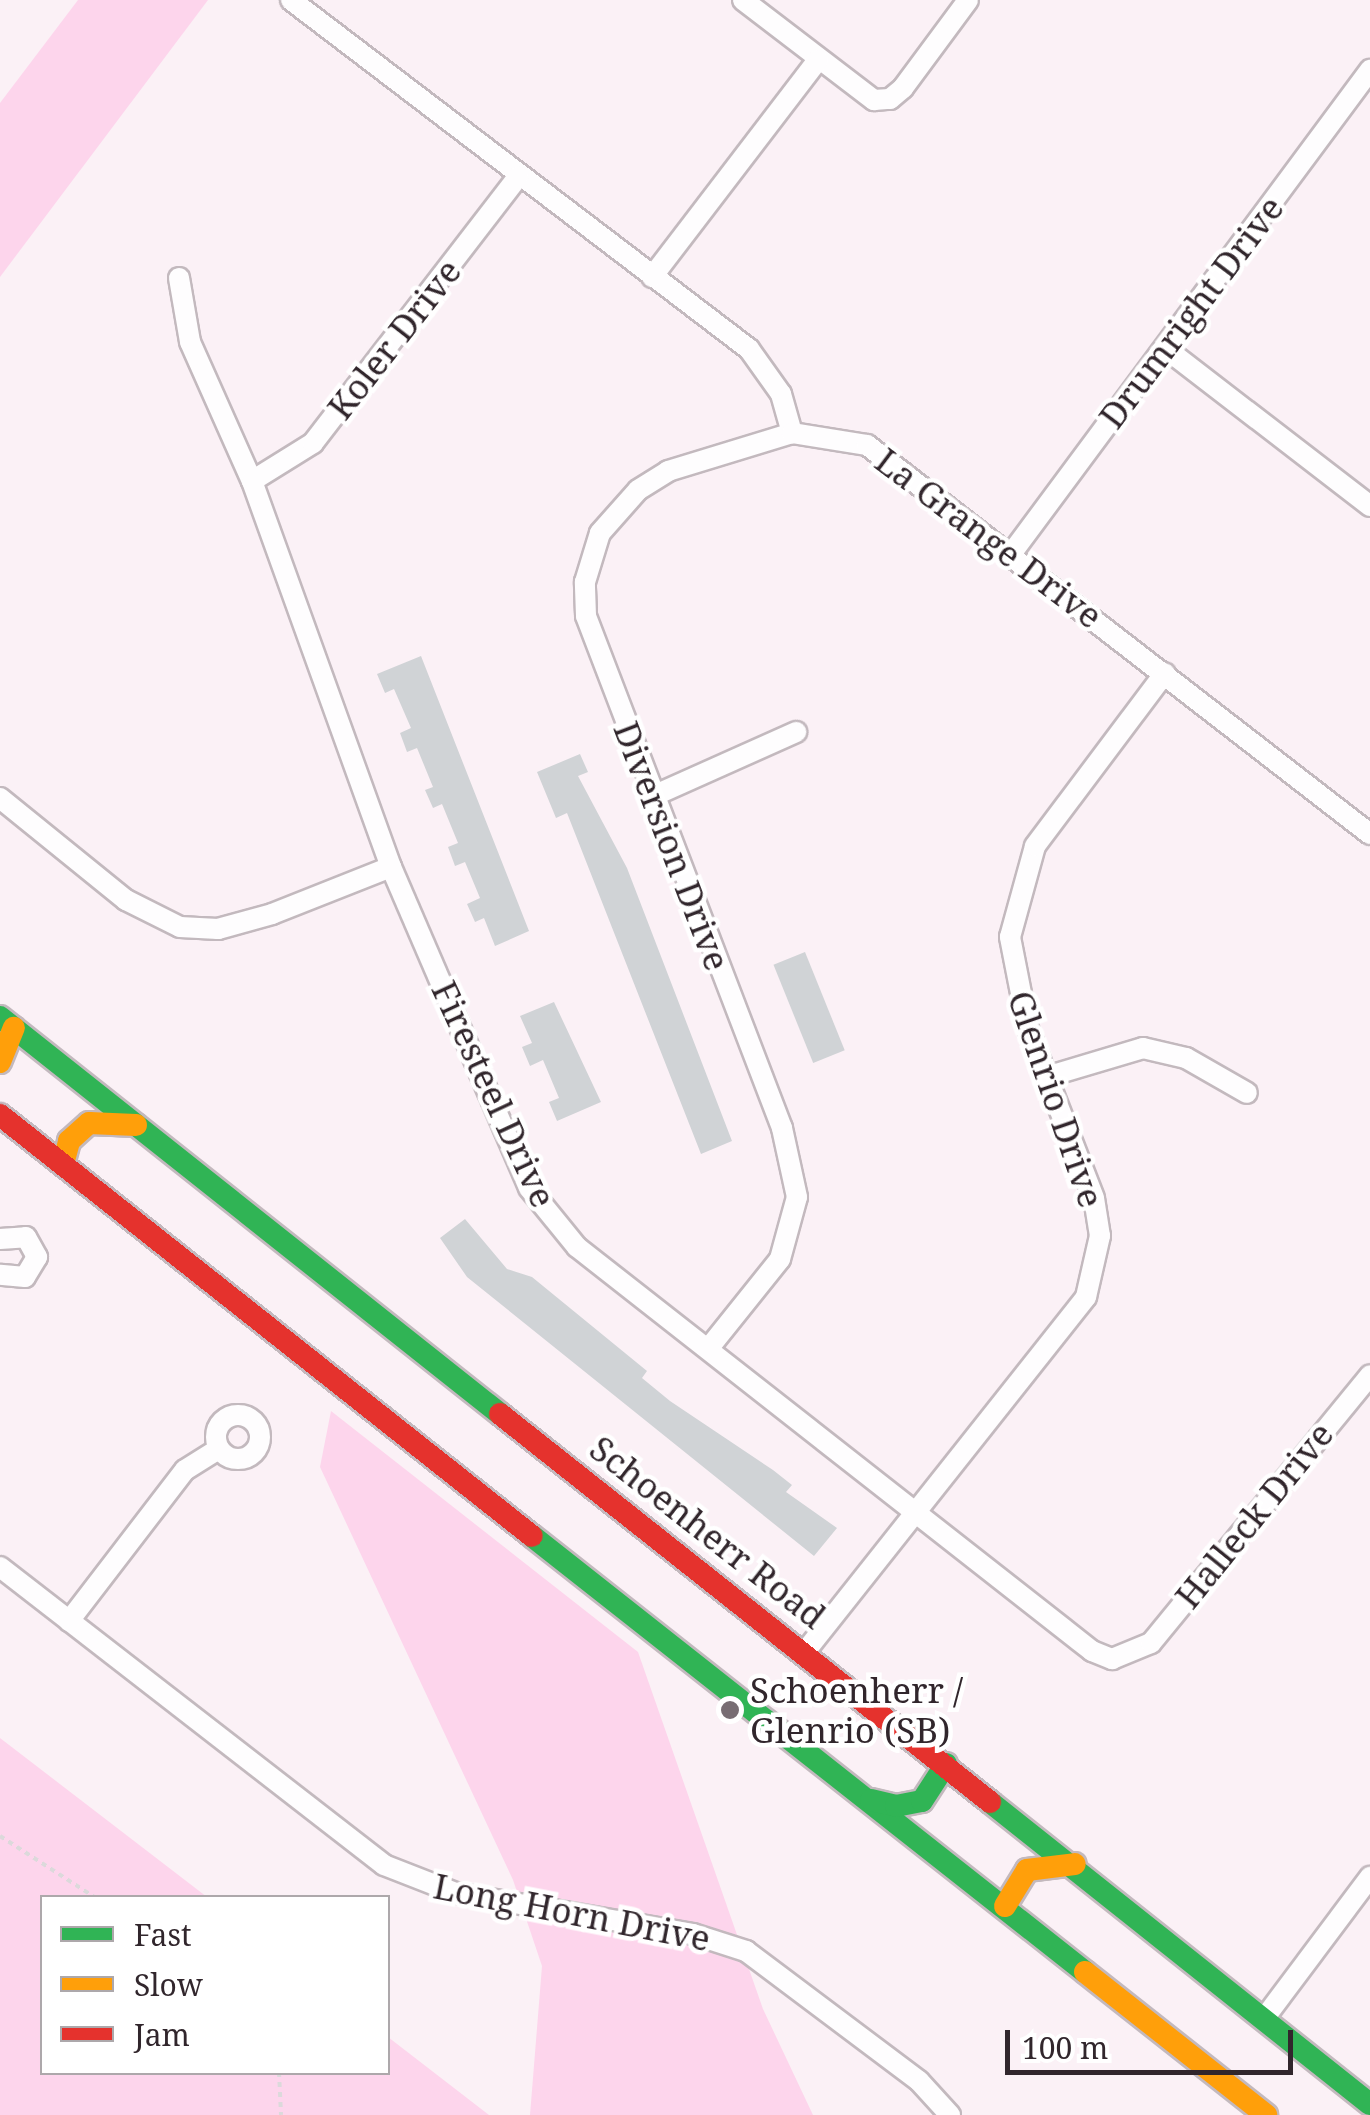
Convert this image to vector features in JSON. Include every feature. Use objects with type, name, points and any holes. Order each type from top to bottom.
[{"type":"main road","points":[[0,1062],[7,1023]]},
{"type":"main road","name":"Schoenherr Road","points":[[7,1023],[1266,2016],[1370,2104]]},
{"type":"main road","points":[[0,1114],[1266,2115]]},
{"type":"main road","points":[[63,1164],[69,1141],[89,1123],[136,1125]]},
{"type":"main road","points":[[871,1800],[922,1801],[946,1764]]},
{"type":"main road","points":[[1004,1906],[1026,1870],[1074,1864]]},
{"type":"street","points":[[292,0],[768,369],[792,433]]},
{"type":"street","points":[[743,0],[860,92],[890,99],[968,0]]},
{"type":"street","points":[[652,278],[818,60]]},
{"type":"street","name":"Drumright Drive","points":[[1011,554],[1370,70]]},
{"type":"street","name":"Koler Drive","points":[[252,481],[312,442],[518,178]]},
{"type":"street","name":"Firesteel Drive","points":[[180,278],[190,342],[252,481],[391,866],[529,1188],[576,1247],[1092,1651],[1112,1659],[1137,1654]]},
{"type":"street","points":[[1166,348],[1370,506]]},
{"type":"street","name":"La Grange Drive","points":[[792,433],[867,445],[1370,834]]},
{"type":"street","name":"Diversion Drive","points":[[708,1350],[780,1259],[797,1197],[782,1128],[586,616],[590,558],[616,508],[668,471],[792,433]]},
{"type":"street","name":"Glenrio Drive","points":[[804,1653],[1086,1297],[1097,1262],[1094,1198],[1046,1077],[1013,969],[1010,937],[1020,887],[1060,805],[1165,673]]},
{"type":"street","points":[[653,796],[796,732]]},
{"type":"street","points":[[0,798],[126,900],[180,927],[218,929],[391,866]]},
{"type":"street","points":[[1046,1077],[1143,1048],[1186,1058],[1246,1094]]},
{"type":"street","points":[[0,1239],[26,1237],[37,1258],[25,1277],[1,1277]]},
{"type":"street","name":"Halleck Drive","points":[[1137,1654],[1370,1375]]},
{"type":"street","points":[[70,1622],[185,1470],[219,1448]]},
{"type":"street","name":"Long Horn Drive","points":[[0,1567],[384,1865],[456,1893],[693,1934],[746,1952],[920,2082],[950,2115]]},
{"type":"street","points":[[1266,2016],[1370,1877]]},
{"type":"path","points":[[0,1836],[91,1895]]},
{"type":"path","points":[[278,2075],[281,2115]]},
{"type":"shaded area","points":[[78,0],[208,0],[0,277],[0,103]]},
{"type":"shaded area","points":[[331,1411],[638,1652],[763,2009],[813,2115],[530,2115],[542,1966],[513,1880],[320,1467]]},
{"type":"shaded area","points":[[0,1738],[204,1895],[40,1895],[40,2075],[390,2075],[390,2039],[489,2115],[0,2115]]},
{"type":"building","points":[[421,656],[529,931],[495,946],[484,918],[475,922],[467,904],[480,898],[465,862],[455,866],[448,847],[458,843],[442,804],[433,808],[425,790],[433,787],[417,748],[407,752],[400,733],[411,728],[394,689],[385,693],[377,674]]},
{"type":"building","points":[[580,754],[588,772],[578,776],[627,868],[732,1141],[701,1154],[567,813],[556,818],[537,772]]},
{"type":"building","points":[[805,952],[845,1050],[813,1063],[773,965]]},
{"type":"building","points":[[554,1002],[601,1102],[557,1121],[549,1102],[559,1098],[543,1060],[530,1066],[522,1047],[532,1043],[520,1016]]},
{"type":"building","points":[[465,1219],[507,1269],[532,1277],[647,1371],[642,1378],[773,1470],[792,1485],[786,1492],[837,1528],[814,1556],[467,1277],[440,1238]]},
{"type":"traffic: fast","points":[[0,1017],[500,1414]]},
{"type":"traffic: fast","points":[[532,1536],[1085,1972]]},
{"type":"traffic: fast","points":[[871,1800],[896,1806],[922,1801],[946,1764]]},
{"type":"traffic: fast","points":[[990,1802],[1370,2104]]},
{"type":"traffic: slow","points":[[0,1062],[14,1028]]},
{"type":"traffic: slow","points":[[63,1164],[69,1141],[89,1123],[136,1125]]},
{"type":"traffic: slow","points":[[1005,1906],[1027,1870],[1075,1864]]},
{"type":"traffic: slow","points":[[1085,1972],[1266,2115]]},
{"type":"traffic: jam","points":[[0,1115],[532,1536]]},
{"type":"traffic: jam","points":[[500,1414],[990,1802]]},
{"type":"place","name":"Schoenherr / Glenrio (SB)","points":[[730,1710]]}]
